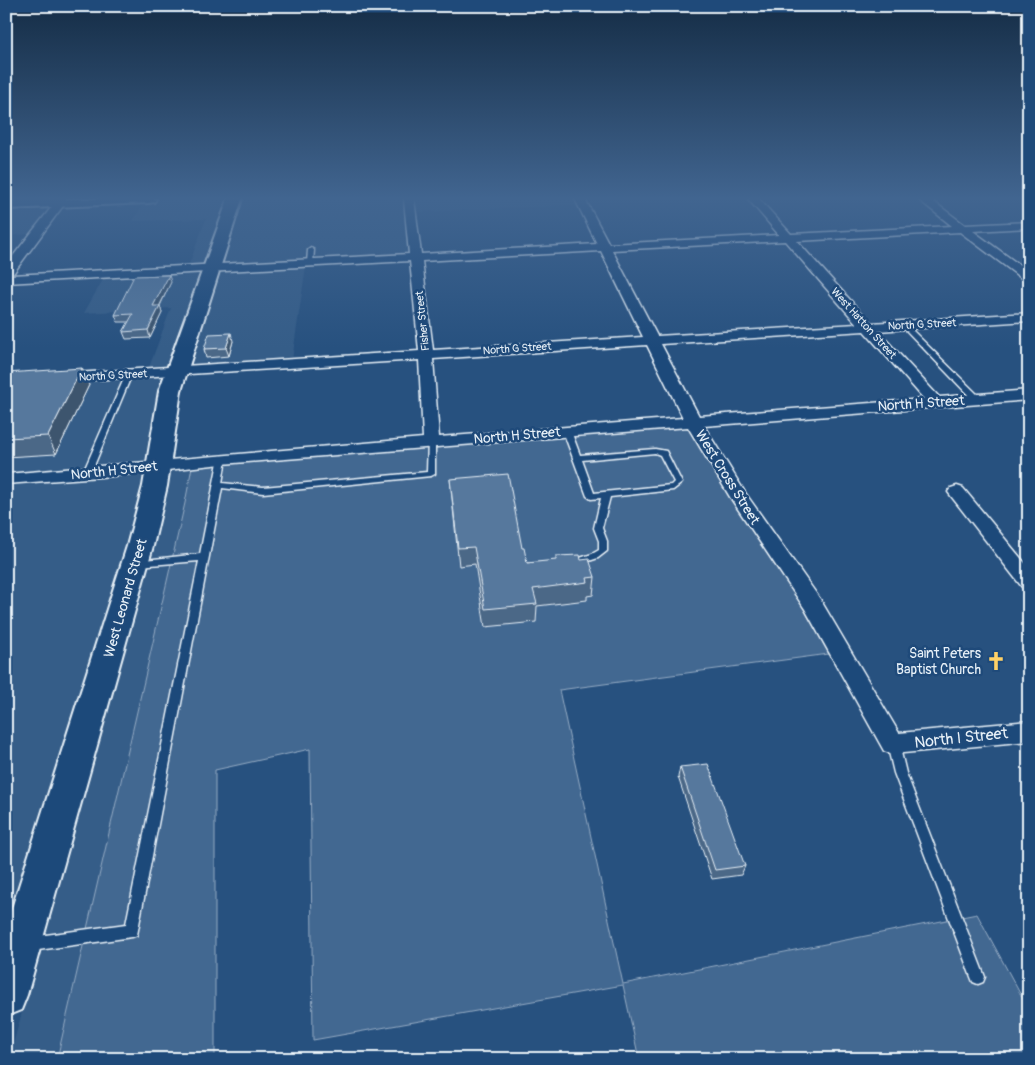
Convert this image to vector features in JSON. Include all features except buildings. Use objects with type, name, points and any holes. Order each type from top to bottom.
[{"type":"street","points":[[6,274],[25,249]]},
{"type":"street","name":"West Leonard Street","points":[[6,995],[135,564],[155,486],[166,408],[176,372],[218,249]]},
{"type":"street","name":"Fisher Street","points":[[415,249],[426,354],[431,442]]},
{"type":"street","points":[[6,279],[593,249]]},
{"type":"street","name":"West Cross Street","points":[[606,249],[693,421],[739,497],[813,604],[893,744]]},
{"type":"street","name":"West Hatton Street","points":[[798,249],[935,402]]},
{"type":"street","points":[[990,249],[1029,278]]},
{"type":"street","name":"North G Street","points":[[44,379],[1029,317]]},
{"type":"street","name":"North H Street","points":[[6,479],[87,473],[222,458],[1029,395]]},
{"type":"street","points":[[957,492],[1029,582]]},
{"type":"street","name":"North I Street","points":[[893,744],[1029,731]]},
{"type":"lane","points":[[310,263],[311,250]]},
{"type":"lane","points":[[904,325],[977,399]]},
{"type":"lane","points":[[87,473],[129,374]]},
{"type":"lane","points":[[567,431],[591,496],[673,487],[678,483],[663,453],[655,451],[577,458]]},
{"type":"lane","points":[[218,485],[263,490],[432,474],[431,442]]},
{"type":"lane","points":[[21,945],[132,930],[222,458]]},
{"type":"lane","points":[[569,563],[595,556],[603,551],[603,541],[598,528],[606,494]]},
{"type":"lane","points":[[135,564],[204,557]]},
{"type":"lane","points":[[893,744],[900,774],[978,977]]},
{"type":"shaded area","points":[[195,249],[211,249],[205,266],[188,267]]},
{"type":"shaded area","points":[[225,249],[407,249],[408,255],[219,265]]},
{"type":"shaded area","points":[[306,266],[292,360],[186,368],[217,270]]},
{"type":"shaded area","points":[[203,271],[168,369],[148,370],[171,308],[84,313],[105,276]]},
{"type":"shaded area","points":[[166,377],[148,462],[6,474],[6,385]]},
{"type":"shaded area","points":[[687,427],[730,499],[802,606],[829,654],[559,690],[623,984],[977,914],[1029,1010],[1029,1059],[639,1059],[623,985],[313,1040],[310,749],[215,770],[215,1059],[57,1059],[192,467]]},
{"type":"shaded area","points":[[192,467],[57,1059],[9,1059],[152,545],[168,470]]},
{"type":"shaded area","points":[[147,472],[129,547],[6,945],[6,485]]},
{"type":"place","name":"Saint Peters Baptist Church","points":[[996,661]]}]
